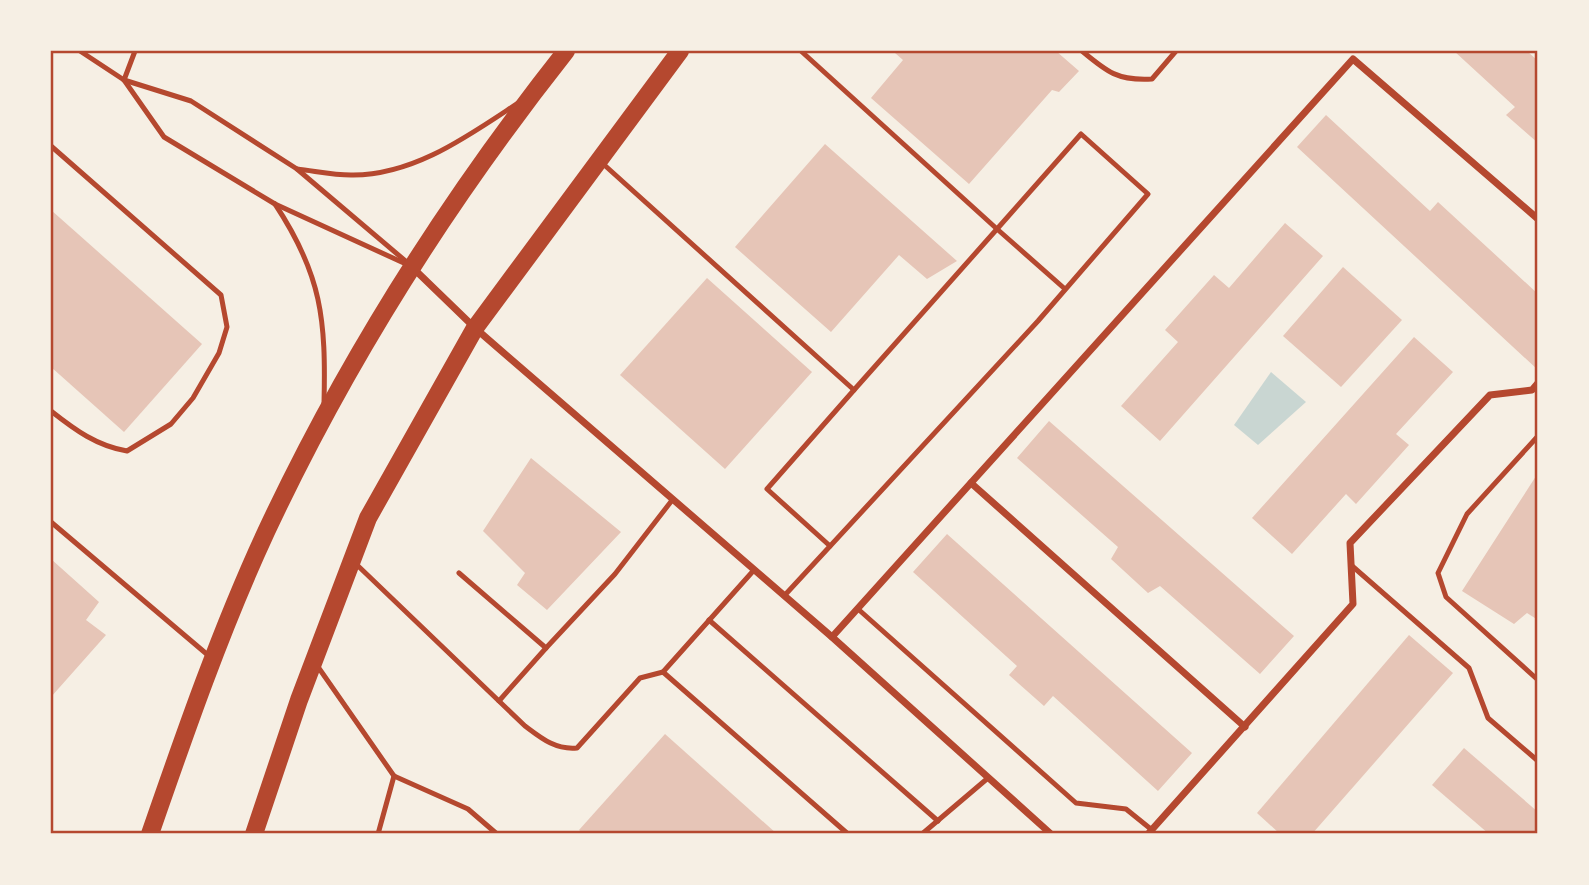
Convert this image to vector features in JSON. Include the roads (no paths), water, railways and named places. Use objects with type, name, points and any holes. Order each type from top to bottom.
[{"type":"main road","points":[[150,834],[265,533],[323,419],[412,266],[532,94],[566,51]]},
{"type":"main road","points":[[254,834],[313,660],[368,518],[475,328],[680,51]]},
{"type":"street","points":[[832,637],[1353,59],[1538,219]]},
{"type":"street","points":[[412,266],[475,328],[832,637],[1051,834]]},
{"type":"street","points":[[1150,832],[1353,604],[1350,543],[1490,395],[1532,390],[1538,383]]},
{"type":"street","points":[[971,483],[1245,727]]},
{"type":"lane","points":[[79,51],[124,80],[191,101],[297,169],[412,266]]},
{"type":"lane","points":[[124,80],[135,51]]},
{"type":"lane","points":[[801,51],[1065,289]]},
{"type":"lane","points":[[1084,51],[1105,70],[1129,80],[1152,79],[1176,51]]},
{"type":"lane","points":[[124,80],[164,137],[275,204],[412,266]]},
{"type":"lane","points":[[297,169],[352,175],[402,168],[463,139],[532,94]]},
{"type":"lane","points":[[784,596],[831,546],[1065,289],[1148,194],[1081,134],[767,489],[831,546]]},
{"type":"lane","points":[[51,146],[221,295],[227,327],[219,353],[193,398],[171,424],[127,451],[106,448],[73,429],[51,411]]},
{"type":"lane","points":[[599,160],[854,390]]},
{"type":"lane","points":[[275,204],[300,242],[320,303],[325,346],[323,419]]},
{"type":"lane","points":[[1538,436],[1468,514],[1438,573],[1446,597],[1538,680]]},
{"type":"lane","points":[[499,702],[615,574],[673,499]]},
{"type":"lane","points":[[51,522],[214,661]]},
{"type":"lane","points":[[352,560],[499,702],[547,743],[566,749],[577,748],[640,678],[663,672],[754,570]]},
{"type":"lane","points":[[1352,565],[1469,668],[1488,718],[1538,761]]},
{"type":"lane","points":[[459,573],[546,648]]},
{"type":"lane","points":[[858,609],[1076,803],[1126,809],[1150,832]]},
{"type":"lane","points":[[709,620],[937,821]]},
{"type":"lane","points":[[313,660],[394,776],[468,809],[497,834]]},
{"type":"lane","points":[[663,672],[848,834]]},
{"type":"lane","points":[[378,834],[394,776]]},
{"type":"lane","points":[[922,834],[988,778]]}]
